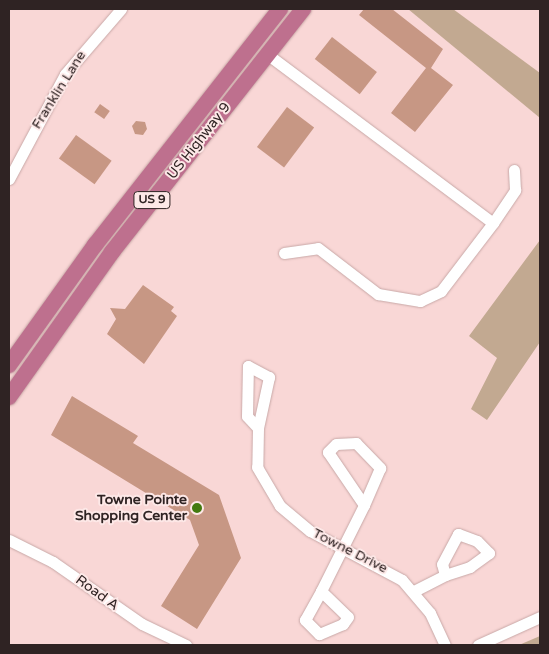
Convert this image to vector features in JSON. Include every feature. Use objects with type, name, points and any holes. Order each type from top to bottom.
[{"type":"highway","name":"US Highway 9","points":[[9,365],[96,245],[280,9]]},
{"type":"highway","name":"US Highway 9","points":[[9,397],[112,252],[303,9]]},
{"type":"street","name":"Franklin Lane","points":[[9,179],[65,74],[121,9]]},
{"type":"street","points":[[267,54],[493,223]]},
{"type":"street","points":[[284,253],[318,248],[378,294],[420,301],[441,291],[493,223],[515,190],[514,170]]},
{"type":"street","name":"Towne Drive","points":[[258,428],[247,416],[248,366],[269,377],[258,428],[255,460],[269,492],[299,523],[388,569],[414,591],[446,645]]},
{"type":"street","points":[[321,591],[346,548],[380,468],[356,443],[333,445],[328,452],[364,504]]},
{"type":"street","name":"Road A","points":[[9,540],[53,562],[142,624],[186,645]]},
{"type":"street","points":[[414,591],[445,575]]},
{"type":"street","points":[[478,645],[540,617]]},
{"type":"shaded area","points":[[408,9],[453,9],[540,73],[540,118]]},
{"type":"shaded area","points":[[540,240],[540,342],[487,420],[471,409],[497,358],[469,336]]},
{"type":"shaded area","points":[[540,636],[540,645],[519,645]]},
{"type":"building","points":[[364,9],[392,9],[443,49],[431,68],[453,85],[415,132],[391,113],[426,68],[359,15]]},
{"type":"building","points":[[332,37],[377,72],[360,94],[315,59]]},
{"type":"building","points":[[100,104],[110,111],[104,119],[94,112]]},
{"type":"building","points":[[287,107],[314,127],[284,167],[257,147]]},
{"type":"building","points":[[136,121],[145,122],[147,129],[143,135],[135,134],[132,126]]},
{"type":"building","points":[[76,135],[112,161],[95,184],[59,158]]},
{"type":"building","points":[[143,285],[174,307],[171,311],[177,316],[144,364],[107,334],[116,319],[110,308],[125,309]]},
{"type":"building","name":"Towne Pointe Shopping Center","points":[[72,396],[138,436],[133,443],[219,495],[241,558],[197,629],[161,606],[199,545],[190,520],[51,435]]},
{"type":"place","name":"Towne Pointe Shopping Center","points":[[197,508]]}]
